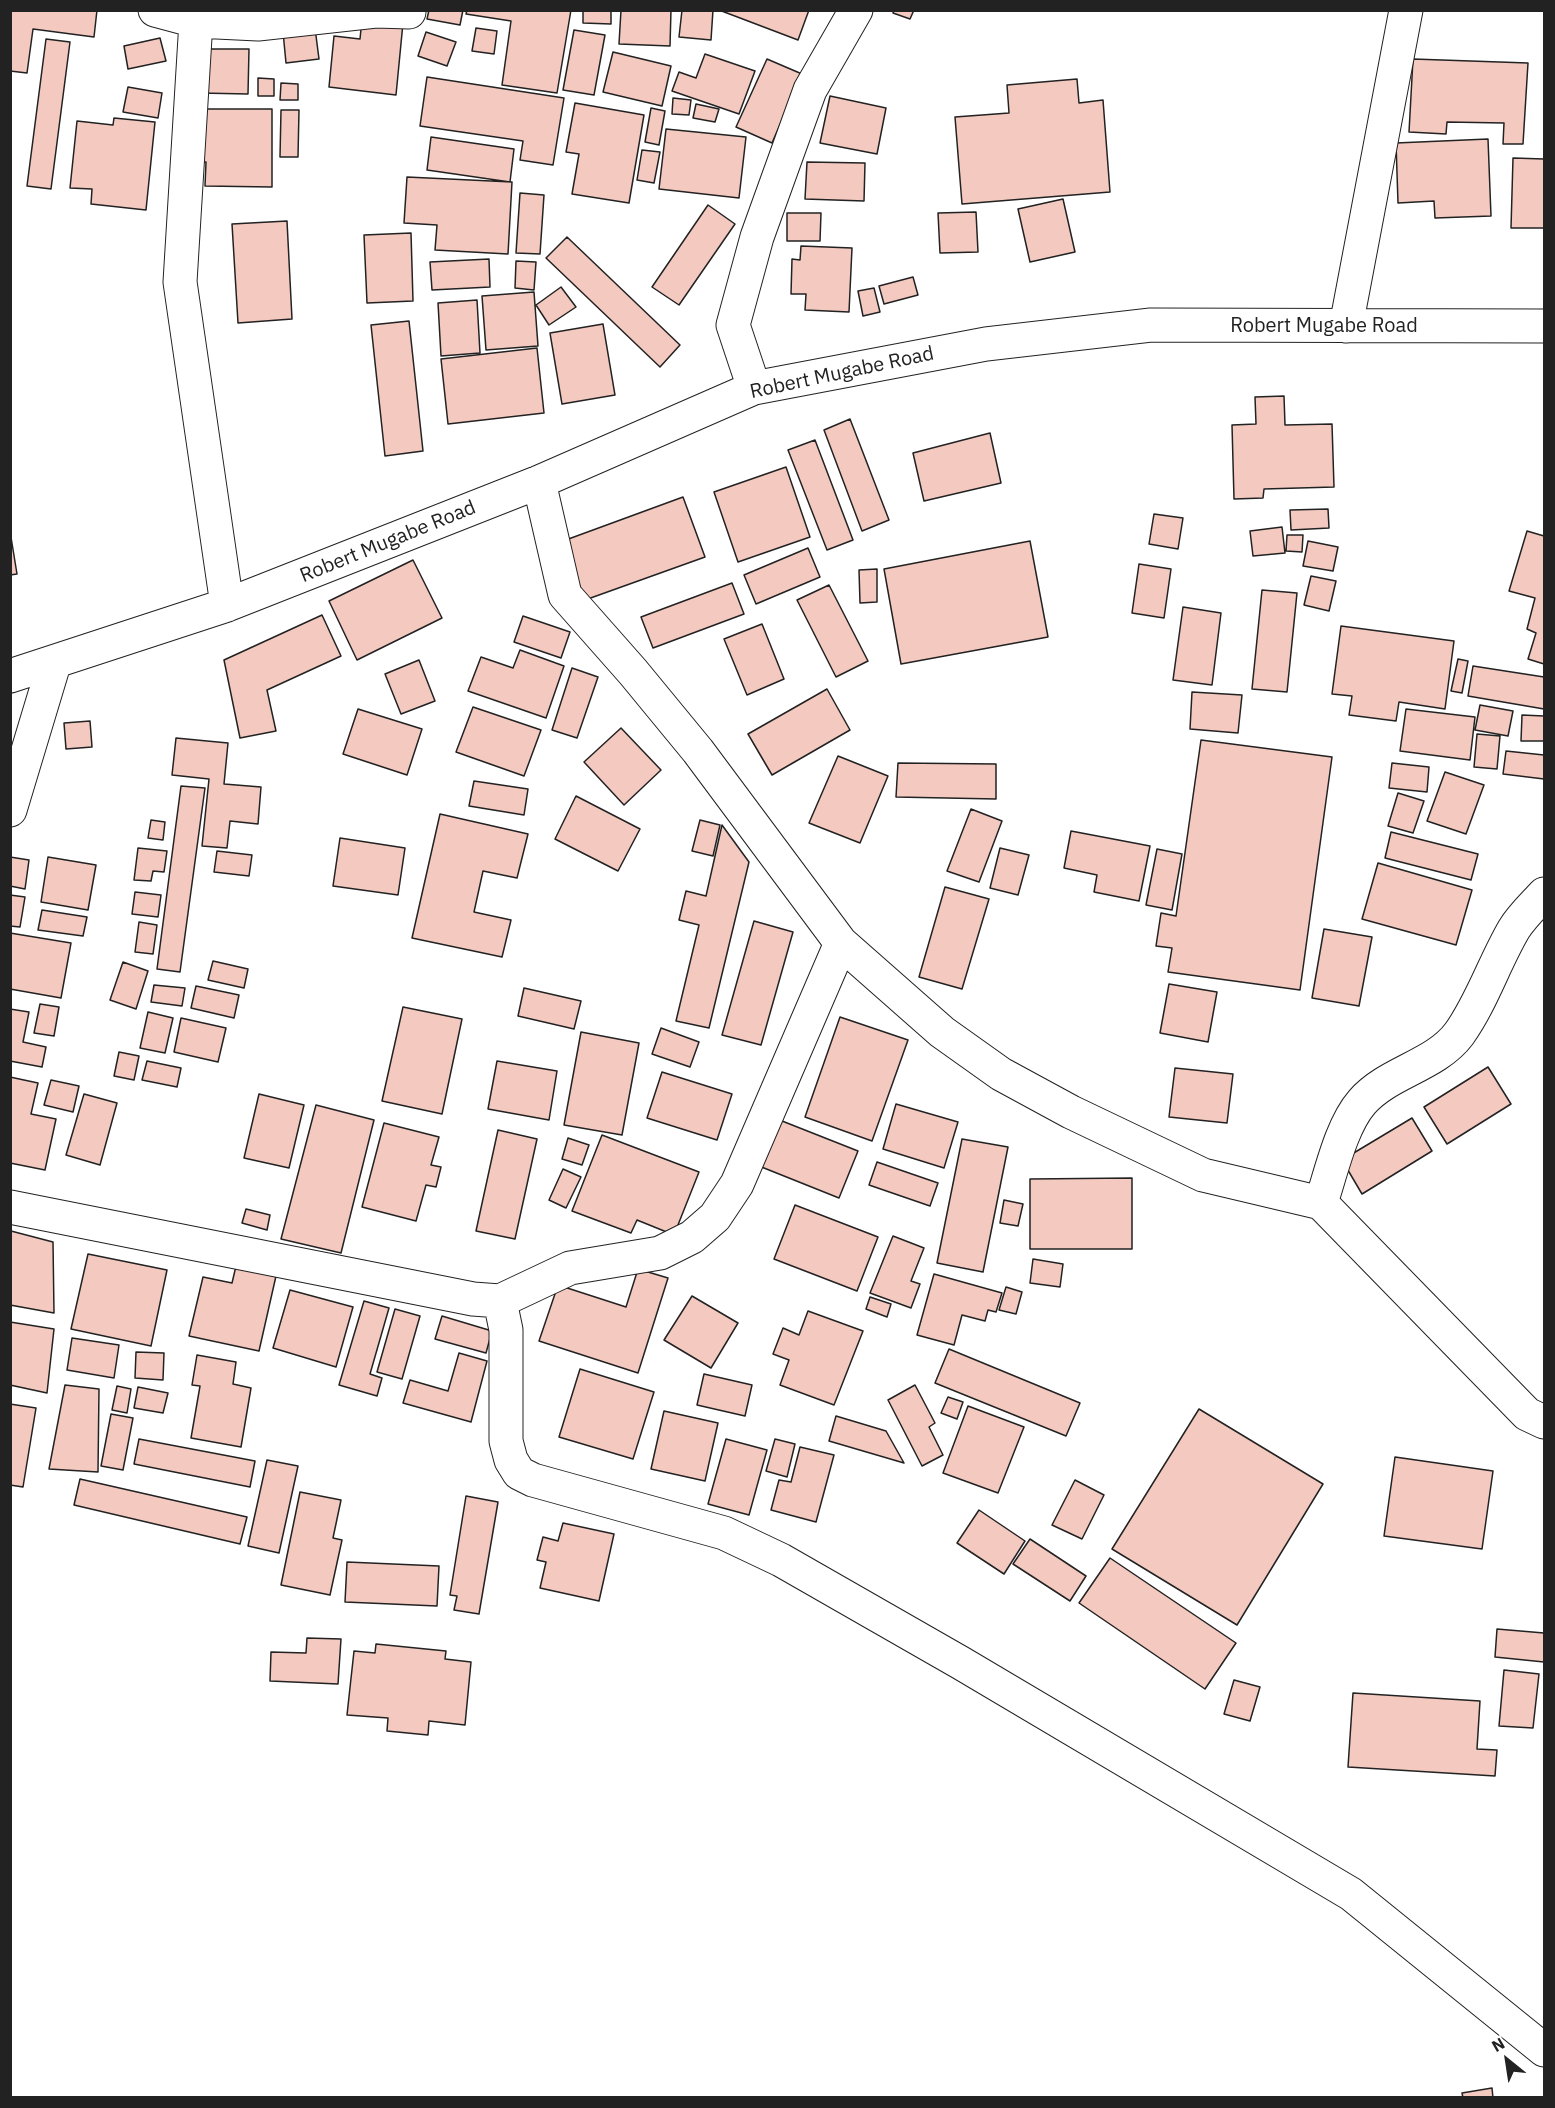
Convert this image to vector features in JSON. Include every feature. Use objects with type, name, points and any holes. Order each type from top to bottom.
[{"type":"street","points":[[155,10],[196,21],[258,24],[347,14],[409,12]]},
{"type":"street","points":[[754,388],[733,325],[757,237],[810,90],[856,10]]},
{"type":"street","points":[[1346,326],[1406,10]]},
{"type":"street","points":[[196,21],[180,282],[227,605]]},
{"type":"street","name":"Robert Mugabe Road","points":[[10,676],[54,664],[227,605],[539,482],[754,388],[986,344],[1151,325],[1545,326]]},
{"type":"street","points":[[539,482],[565,595],[633,672],[698,752],[841,943],[942,1032],[1011,1079],[1071,1112],[1203,1175],[1321,1203],[1527,1414],[1545,1422]]},
{"type":"street","points":[[10,810],[54,664]]},
{"type":"street","points":[[1321,1203],[1350,1119],[1363,1101],[1381,1086],[1437,1054],[1457,1036],[1470,1017],[1515,927],[1545,894]]},
{"type":"street","points":[[10,1207],[473,1299],[500,1301],[570,1268],[660,1253],[692,1237],[715,1217],[737,1184],[841,943]]},
{"type":"street","points":[[500,1301],[506,1330],[507,1441],[511,1460],[519,1473],[533,1480],[723,1533],[781,1560],[962,1663],[1351,1894],[1545,2050]]},
{"type":"building","points":[[10,10],[97,10],[94,37],[33,29],[27,73],[10,71]]},
{"type":"building","points":[[429,10],[463,10],[460,25],[427,19]]},
{"type":"building","points":[[467,10],[571,10],[557,93],[502,85],[511,21],[466,14]]},
{"type":"building","points":[[583,10],[611,10],[611,24],[583,23]]},
{"type":"building","points":[[621,10],[671,10],[670,46],[619,44]]},
{"type":"building","points":[[682,10],[713,10],[711,40],[679,37]]},
{"type":"building","points":[[719,10],[809,10],[798,40]]},
{"type":"building","points":[[894,10],[914,10],[910,19],[893,13]]},
{"type":"building","points":[[362,19],[403,23],[396,95],[329,87],[334,36],[360,39]]},
{"type":"building","points":[[315,28],[319,59],[286,63],[283,32]]},
{"type":"building","points":[[476,28],[497,31],[494,54],[472,51]]},
{"type":"building","points":[[574,30],[605,35],[594,95],[563,90]]},
{"type":"building","points":[[426,32],[456,42],[447,66],[418,56]]},
{"type":"building","points":[[160,38],[166,61],[128,69],[124,46]]},
{"type":"building","points":[[46,39],[70,42],[51,189],[27,186]]},
{"type":"building","points":[[200,49],[249,49],[248,94],[199,93]]},
{"type":"building","points":[[613,52],[671,66],[662,106],[603,92]]},
{"type":"building","points":[[705,54],[755,71],[739,114],[672,91],[679,72],[696,78]]},
{"type":"building","points":[[767,59],[802,74],[772,143],[736,127]]},
{"type":"building","points":[[1413,59],[1528,63],[1523,144],[1503,144],[1504,123],[1447,122],[1446,134],[1409,132]]},
{"type":"building","points":[[427,77],[564,98],[553,165],[520,160],[523,141],[420,126]]},
{"type":"building","points":[[258,78],[274,79],[274,96],[258,96]]},
{"type":"building","points":[[1077,79],[1079,103],[1103,100],[1110,192],[962,204],[955,117],[1009,113],[1007,85]]},
{"type":"building","points":[[281,83],[298,84],[298,100],[280,100]]},
{"type":"building","points":[[128,87],[162,93],[158,118],[123,112]]},
{"type":"building","points":[[830,96],[886,108],[877,154],[820,143]]},
{"type":"building","points":[[673,98],[691,100],[689,115],[672,114]]},
{"type":"building","points":[[575,103],[644,115],[629,203],[572,194],[579,154],[566,152]]},
{"type":"building","points":[[696,104],[719,109],[715,122],[693,118]]},
{"type":"building","points":[[651,108],[665,111],[659,145],[645,142]]},
{"type":"building","points":[[206,109],[272,109],[272,187],[205,186],[206,162],[194,162],[195,137],[205,137]]},
{"type":"building","points":[[281,110],[299,110],[298,157],[280,157]]},
{"type":"building","points":[[114,118],[155,122],[146,210],[91,204],[92,189],[70,188],[77,121],[113,125]]},
{"type":"building","points":[[666,129],[746,137],[739,198],[659,189]]},
{"type":"building","points":[[431,137],[514,149],[510,182],[427,170]]},
{"type":"building","points":[[1488,139],[1491,216],[1435,218],[1434,201],[1398,203],[1396,143]]},
{"type":"building","points":[[642,150],[660,152],[654,183],[637,180]]},
{"type":"building","points":[[1513,158],[1544,159],[1544,228],[1511,228]]},
{"type":"building","points":[[807,162],[865,163],[864,201],[805,199]]},
{"type":"building","points":[[407,177],[512,182],[508,254],[435,250],[437,225],[404,223]]},
{"type":"building","points":[[520,193],[544,195],[540,254],[516,253]]},
{"type":"building","points":[[1063,199],[1075,252],[1030,262],[1018,209]]},
{"type":"building","points":[[708,205],[735,224],[679,305],[652,287]]},
{"type":"building","points":[[976,212],[978,252],[940,253],[938,213]]},
{"type":"building","points":[[787,213],[821,213],[820,241],[787,241]]},
{"type":"building","points":[[287,221],[292,319],[238,323],[232,224]]},
{"type":"building","points":[[411,233],[413,301],[367,303],[364,235]]},
{"type":"building","points":[[567,237],[680,345],[660,367],[546,258]]},
{"type":"building","points":[[801,246],[852,248],[849,312],[805,310],[806,294],[791,294],[792,259],[800,260]]},
{"type":"building","points":[[489,259],[490,287],[432,290],[430,262]]},
{"type":"building","points":[[516,261],[536,262],[534,290],[515,288]]},
{"type":"building","points":[[913,277],[918,295],[884,304],[879,286]]},
{"type":"building","points":[[561,287],[576,307],[549,325],[536,305]]},
{"type":"building","points":[[874,288],[880,312],[863,316],[858,291]]},
{"type":"building","points":[[534,292],[538,346],[486,350],[482,296]]},
{"type":"building","points":[[477,300],[480,353],[441,356],[438,303]]},
{"type":"building","points":[[409,321],[423,451],[385,456],[371,325]]},
{"type":"building","points":[[603,324],[615,395],[562,404],[550,333]]},
{"type":"building","points":[[537,348],[544,413],[448,424],[441,359]]},
{"type":"building","points":[[1284,396],[1285,425],[1332,424],[1334,487],[1264,489],[1263,498],[1234,499],[1232,425],[1256,424],[1255,397]]},
{"type":"building","points":[[850,419],[889,520],[862,531],[824,430]]},
{"type":"building","points":[[990,433],[1001,483],[924,501],[913,453]]},
{"type":"building","points":[[815,440],[853,540],[827,550],[788,450]]},
{"type":"building","points":[[786,467],[810,537],[738,562],[714,492]]},
{"type":"building","points":[[683,497],[705,557],[585,600],[563,541]]},
{"type":"building","points":[[1328,509],[1329,528],[1291,530],[1290,510]]},
{"type":"building","points":[[1154,514],[1183,518],[1178,549],[1149,544]]},
{"type":"building","points":[[1282,527],[1285,553],[1253,556],[1250,531]]},
{"type":"building","points":[[10,531],[17,574],[10,575]]},
{"type":"building","points":[[1527,531],[1544,536],[1544,664],[1528,659],[1536,633],[1527,629],[1535,598],[1509,591]]},
{"type":"building","points":[[1287,535],[1303,535],[1302,552],[1286,551]]},
{"type":"building","points":[[1030,541],[1048,637],[901,664],[884,569]]},
{"type":"building","points":[[1308,541],[1338,547],[1333,571],[1303,566]]},
{"type":"building","points":[[808,548],[820,577],[756,604],[744,575]]},
{"type":"building","points":[[413,560],[442,618],[357,660],[329,601]]},
{"type":"building","points":[[1139,564],[1171,569],[1164,618],[1132,613]]},
{"type":"building","points":[[877,569],[877,602],[860,603],[859,570]]},
{"type":"building","points":[[1311,576],[1336,581],[1329,611],[1304,605]]},
{"type":"building","points":[[732,583],[744,614],[653,648],[641,617]]},
{"type":"building","points":[[829,585],[868,661],[836,677],[797,600]]},
{"type":"building","points":[[1262,590],[1297,593],[1287,692],[1252,689]]},
{"type":"building","points":[[1183,607],[1221,613],[1212,685],[1173,680]]},
{"type":"building","points":[[322,615],[341,656],[267,690],[276,731],[240,738],[224,660]]},
{"type":"building","points":[[523,616],[570,632],[561,658],[514,642]]},
{"type":"building","points":[[762,624],[784,679],[747,695],[724,639]]},
{"type":"building","points":[[1341,626],[1454,641],[1445,709],[1399,702],[1396,721],[1349,715],[1352,696],[1332,694]]},
{"type":"building","points":[[520,650],[564,666],[546,718],[468,691],[481,657],[513,668]]},
{"type":"building","points":[[1458,659],[1468,661],[1462,693],[1451,691]]},
{"type":"building","points":[[419,660],[435,701],[401,714],[385,674]]},
{"type":"building","points":[[1473,666],[1544,677],[1544,709],[1468,696]]},
{"type":"building","points":[[572,668],[598,677],[577,738],[552,730]]},
{"type":"building","points":[[827,689],[850,730],[772,775],[748,734]]},
{"type":"building","points":[[1192,692],[1242,695],[1238,733],[1190,729]]},
{"type":"building","points":[[1480,705],[1513,711],[1508,736],[1475,730]]},
{"type":"building","points":[[473,707],[541,730],[524,776],[456,752]]},
{"type":"building","points":[[358,709],[422,729],[407,775],[343,754]]},
{"type":"building","points":[[1406,709],[1475,717],[1470,760],[1400,751]]},
{"type":"building","points":[[1522,715],[1544,716],[1544,741],[1521,741]]},
{"type":"building","points":[[90,721],[92,747],[66,749],[64,723]]},
{"type":"building","points":[[621,728],[661,770],[624,805],[584,762]]},
{"type":"building","points":[[1477,734],[1500,736],[1497,769],[1474,767]]},
{"type":"building","points":[[176,738],[228,743],[224,784],[261,787],[258,824],[230,821],[227,848],[202,846],[209,779],[172,775]]},
{"type":"building","points":[[1201,740],[1332,757],[1300,990],[1168,972],[1172,948],[1156,946],[1161,913],[1176,916]]},
{"type":"building","points":[[1506,751],[1544,755],[1544,779],[1503,774]]},
{"type":"building","points":[[838,756],[888,776],[860,843],[809,823]]},
{"type":"building","points":[[898,763],[996,764],[996,799],[896,797]]},
{"type":"building","points":[[1392,763],[1429,767],[1427,792],[1389,788]]},
{"type":"building","points":[[1445,772],[1484,785],[1466,834],[1427,821]]},
{"type":"building","points":[[474,781],[528,789],[524,815],[469,806]]},
{"type":"building","points":[[181,786],[205,788],[180,972],[157,969]]},
{"type":"building","points":[[1398,793],[1424,801],[1413,833],[1388,826]]},
{"type":"building","points":[[576,796],[640,829],[618,871],[555,839]]},
{"type":"building","points":[[971,809],[1002,821],[979,882],[947,871]]},
{"type":"building","points":[[440,814],[528,834],[517,878],[483,871],[474,912],[511,920],[502,957],[412,938]]},
{"type":"building","points":[[151,820],[165,822],[163,840],[148,838]]},
{"type":"building","points":[[700,820],[720,825],[713,856],[692,851]]},
{"type":"building","points":[[722,825],[749,862],[709,1028],[676,1021],[699,925],[679,920],[686,891],[706,896]]},
{"type":"building","points":[[1071,831],[1150,846],[1139,901],[1094,892],[1097,875],[1064,868]]},
{"type":"building","points":[[1391,832],[1478,854],[1471,880],[1385,858]]},
{"type":"building","points":[[340,838],[405,848],[398,895],[333,886]]},
{"type":"building","points":[[138,848],[167,851],[164,872],[153,871],[151,881],[134,880]]},
{"type":"building","points":[[1000,848],[1029,855],[1018,895],[990,888]]},
{"type":"building","points":[[1157,849],[1182,854],[1172,910],[1146,905]]},
{"type":"building","points":[[217,851],[252,855],[249,876],[214,872]]},
{"type":"building","points":[[10,857],[29,860],[25,889],[10,886]]},
{"type":"building","points":[[48,857],[96,865],[88,910],[41,902]]},
{"type":"building","points":[[1378,863],[1472,890],[1456,945],[1362,919]]},
{"type":"building","points":[[945,887],[989,899],[962,989],[919,977]]},
{"type":"building","points":[[135,892],[161,895],[158,917],[132,914]]},
{"type":"building","points":[[10,895],[25,897],[20,927],[10,926]]},
{"type":"building","points":[[42,910],[87,917],[83,936],[38,930]]},
{"type":"building","points":[[754,921],[793,932],[761,1045],[722,1035]]},
{"type":"building","points":[[139,922],[157,925],[153,954],[135,952]]},
{"type":"building","points":[[1324,929],[1372,937],[1359,1006],[1312,998]]},
{"type":"building","points":[[10,933],[71,943],[61,998],[10,989]]},
{"type":"building","points":[[213,961],[248,969],[244,988],[208,980]]},
{"type":"building","points":[[123,962],[148,971],[136,1009],[110,1000]]},
{"type":"building","points":[[1169,984],[1217,992],[1208,1042],[1160,1033]]},
{"type":"building","points":[[154,985],[185,988],[182,1006],[151,1002]]},
{"type":"building","points":[[196,986],[239,995],[234,1018],[191,1008]]},
{"type":"building","points":[[524,988],[581,1001],[574,1029],[518,1016]]},
{"type":"building","points":[[40,1004],[59,1007],[54,1036],[34,1033]]},
{"type":"building","points":[[403,1007],[462,1019],[442,1114],[382,1101]]},
{"type":"building","points":[[10,1009],[29,1012],[23,1042],[46,1047],[42,1067],[10,1061]]},
{"type":"building","points":[[148,1012],[173,1018],[165,1053],[140,1048]]},
{"type":"building","points":[[840,1017],[908,1040],[872,1141],[805,1117]]},
{"type":"building","points":[[181,1018],[226,1028],[218,1062],[174,1052]]},
{"type":"building","points":[[661,1028],[699,1042],[690,1067],[652,1054]]},
{"type":"building","points":[[581,1032],[639,1043],[622,1135],[564,1125]]},
{"type":"building","points":[[119,1052],[139,1056],[134,1080],[114,1076]]},
{"type":"building","points":[[147,1061],[181,1068],[177,1087],[142,1080]]},
{"type":"building","points":[[497,1061],[557,1071],[549,1120],[488,1109]]},
{"type":"building","points":[[1488,1067],[1511,1104],[1447,1144],[1424,1107]]},
{"type":"building","points":[[1175,1068],[1233,1074],[1227,1123],[1169,1117]]},
{"type":"building","points":[[662,1072],[732,1094],[717,1140],[647,1118]]},
{"type":"building","points":[[10,1077],[38,1083],[31,1114],[56,1119],[45,1170],[10,1163]]},
{"type":"building","points":[[51,1080],[79,1086],[73,1112],[44,1105]]},
{"type":"building","points":[[84,1094],[117,1103],[100,1165],[66,1155]]},
{"type":"building","points":[[259,1094],[304,1105],[289,1168],[244,1158]]},
{"type":"building","points":[[896,1104],[958,1122],[944,1168],[883,1149]]},
{"type":"building","points":[[316,1105],[374,1120],[341,1253],[281,1239]]},
{"type":"building","points":[[1412,1118],[1432,1151],[1362,1194],[1342,1160]]},
{"type":"building","points":[[777,1119],[858,1151],[839,1198],[759,1166]]},
{"type":"building","points":[[384,1123],[439,1137],[431,1165],[441,1167],[436,1187],[426,1185],[416,1221],[362,1207]]},
{"type":"building","points":[[498,1130],[537,1139],[515,1239],[476,1231]]},
{"type":"building","points":[[602,1135],[699,1172],[674,1235],[637,1220],[631,1233],[572,1211]]},
{"type":"building","points":[[568,1138],[589,1145],[582,1165],[562,1159]]},
{"type":"building","points":[[962,1139],[1008,1147],[983,1272],[937,1263]]},
{"type":"building","points":[[877,1162],[938,1183],[930,1206],[869,1185]]},
{"type":"building","points":[[563,1169],[581,1177],[566,1208],[549,1200]]},
{"type":"building","points":[[1132,1178],[1132,1249],[1030,1249],[1030,1179]]},
{"type":"building","points":[[1004,1200],[1023,1204],[1018,1226],[1000,1223]]},
{"type":"building","points":[[795,1205],[878,1237],[857,1291],[774,1259]]},
{"type":"building","points":[[246,1209],[270,1215],[267,1230],[242,1223]]},
{"type":"building","points":[[11,1231],[53,1242],[54,1313],[10,1305]]},
{"type":"building","points":[[893,1236],[924,1248],[911,1281],[920,1284],[911,1308],[870,1293]]},
{"type":"building","points":[[88,1254],[167,1270],[151,1346],[71,1329]]},
{"type":"building","points":[[1033,1259],[1063,1264],[1060,1287],[1030,1283]]},
{"type":"building","points":[[236,1266],[276,1276],[259,1351],[189,1336],[203,1277],[232,1283]]},
{"type":"building","points":[[638,1269],[668,1278],[638,1373],[539,1341],[558,1285],[626,1307]]},
{"type":"building","points":[[934,1274],[1002,1293],[996,1312],[988,1310],[985,1321],[962,1315],[954,1345],[917,1335]]},
{"type":"building","points":[[1006,1287],[1022,1292],[1016,1314],[999,1310]]},
{"type":"building","points":[[290,1290],[353,1307],[336,1367],[273,1348]]},
{"type":"building","points":[[692,1296],[738,1323],[711,1368],[664,1340]]},
{"type":"building","points":[[870,1297],[891,1304],[887,1317],[866,1309]]},
{"type":"building","points":[[364,1301],[389,1308],[370,1374],[382,1378],[377,1396],[339,1385]]},
{"type":"building","points":[[395,1309],[420,1316],[402,1379],[377,1372]]},
{"type":"building","points":[[808,1311],[863,1331],[834,1405],[780,1385],[789,1360],[773,1354],[783,1328],[799,1335]]},
{"type":"building","points":[[442,1316],[492,1331],[486,1353],[435,1339]]},
{"type":"building","points":[[10,1322],[54,1329],[47,1393],[10,1385]]},
{"type":"building","points":[[72,1338],[119,1345],[114,1378],[67,1370]]},
{"type":"building","points":[[949,1349],[1080,1403],[1066,1436],[935,1383]]},
{"type":"building","points":[[136,1352],[164,1353],[163,1380],[135,1378]]},
{"type":"building","points":[[459,1353],[487,1361],[471,1422],[403,1403],[410,1380],[448,1391]]},
{"type":"building","points":[[197,1355],[236,1362],[233,1384],[251,1388],[241,1447],[191,1438],[200,1386],[192,1385]]},
{"type":"building","points":[[580,1369],[654,1392],[633,1459],[559,1437]]},
{"type":"building","points":[[704,1374],[752,1385],[745,1416],[697,1405]]},
{"type":"building","points":[[65,1385],[99,1389],[98,1472],[49,1469]]},
{"type":"building","points":[[915,1385],[935,1423],[929,1427],[943,1455],[922,1466],[888,1400]]},
{"type":"building","points":[[117,1386],[131,1389],[127,1413],[112,1410]]},
{"type":"building","points":[[138,1387],[168,1393],[163,1413],[134,1408]]},
{"type":"building","points":[[948,1397],[963,1402],[957,1419],[941,1413]]},
{"type":"building","points":[[10,1404],[36,1408],[23,1487],[10,1485]]},
{"type":"building","points":[[968,1406],[1024,1427],[998,1493],[943,1473]]},
{"type":"building","points":[[1199,1409],[1323,1484],[1237,1625],[1112,1549]]},
{"type":"building","points":[[664,1411],[718,1423],[705,1481],[651,1469]]},
{"type":"building","points":[[111,1414],[133,1418],[123,1470],[101,1466]]},
{"type":"building","points":[[836,1416],[886,1431],[904,1463],[829,1441]]},
{"type":"building","points":[[139,1439],[255,1461],[250,1487],[134,1464]]},
{"type":"building","points":[[726,1439],[767,1450],[749,1515],[708,1504]]},
{"type":"building","points":[[775,1439],[795,1444],[787,1477],[766,1471]]},
{"type":"building","points":[[800,1447],[834,1455],[816,1522],[771,1510],[779,1480],[791,1482]]},
{"type":"building","points":[[1395,1457],[1493,1471],[1482,1549],[1384,1536]]},
{"type":"building","points":[[267,1460],[298,1466],[279,1553],[248,1546]]},
{"type":"building","points":[[80,1479],[247,1517],[240,1544],[74,1505]]},
{"type":"building","points":[[1075,1480],[1104,1495],[1082,1539],[1052,1525]]},
{"type":"building","points":[[300,1492],[341,1500],[333,1538],[342,1540],[330,1595],[281,1585]]},
{"type":"building","points":[[466,1496],[498,1502],[479,1614],[454,1610],[457,1596],[450,1595]]},
{"type":"building","points":[[979,1510],[1025,1541],[1004,1574],[957,1543]]},
{"type":"building","points":[[563,1523],[614,1534],[599,1601],[540,1588],[546,1562],[537,1560],[543,1537],[558,1541]]},
{"type":"building","points":[[1030,1539],[1086,1576],[1070,1601],[1013,1564]]},
{"type":"building","points":[[1110,1558],[1236,1643],[1205,1689],[1079,1603]]},
{"type":"building","points":[[347,1562],[439,1566],[437,1606],[345,1602]]},
{"type":"building","points":[[1497,1629],[1544,1633],[1544,1662],[1495,1657]]},
{"type":"building","points":[[307,1638],[341,1639],[338,1684],[270,1681],[271,1652],[306,1653]]},
{"type":"building","points":[[376,1644],[446,1651],[445,1659],[471,1662],[465,1725],[429,1721],[428,1735],[387,1731],[388,1718],[347,1715],[354,1651],[375,1653]]},
{"type":"building","points":[[1504,1670],[1539,1674],[1533,1728],[1499,1726]]},
{"type":"building","points":[[1234,1680],[1260,1687],[1250,1721],[1224,1714]]},
{"type":"building","points":[[1353,1693],[1480,1701],[1477,1749],[1497,1750],[1495,1776],[1348,1767]]},
{"type":"building","points":[[1492,2088],[1493,2098],[1463,2098],[1462,2093]]}]
